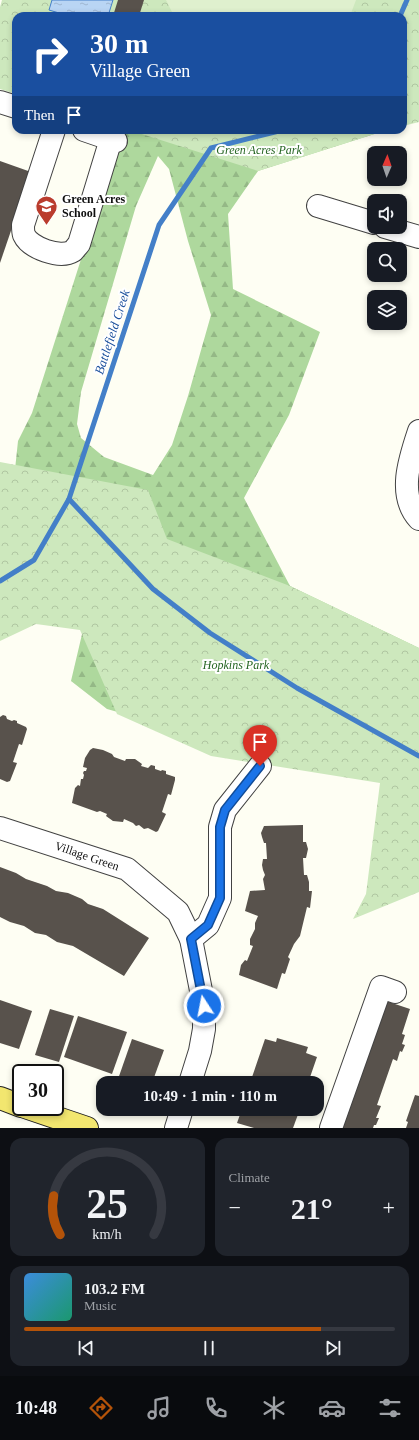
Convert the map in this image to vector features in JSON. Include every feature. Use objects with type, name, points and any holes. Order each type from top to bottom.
[{"type":"main road","points":[[0,1098],[12,1103]]},
{"type":"main road","points":[[52,1116],[87,1128]]},
{"type":"street","points":[[0,102],[12,106]]},
{"type":"street","points":[[53,134],[23,225],[24,234],[30,242],[38,248],[50,252],[66,253],[72,251],[79,244],[113,140],[96,134]]},
{"type":"street","points":[[318,206],[367,222]]},
{"type":"street","points":[[407,233],[419,237]]},
{"type":"street","points":[[419,431],[407,477],[408,499],[419,519]]},
{"type":"street","points":[[191,939],[208,925],[220,898],[220,827],[225,810],[260,766]]},
{"type":"street","name":"Village Green","points":[[0,828],[126,869],[178,912],[191,939],[204,1006],[204,1029],[200,1050],[192,1076]]},
{"type":"street","points":[[331,1128],[381,987],[395,992]]},
{"type":"street","points":[[176,1128],[180,1116]]},
{"type":"green space","points":[[2,0],[419,0],[419,122],[407,125],[407,12],[12,12],[12,93],[0,89],[0,7]]},
{"type":"green space","points":[[166,0],[356,0],[352,12],[172,12]]},
{"type":"green space","points":[[125,134],[374,134],[258,171],[228,214],[233,289],[320,332],[289,415],[244,498],[290,586],[419,648],[199,735],[107,709],[71,681],[83,630],[14,479],[18,441],[32,413],[120,137]],"holes":[[[158,156],[169,169],[188,241],[211,315],[188,396],[172,445],[153,475],[104,457],[81,438],[77,424],[81,392],[136,206]]]},
{"type":"green space","name":"Green Acres Park","points":[[142,134],[374,134],[258,171]]},
{"type":"green space","name":"Hopkins Park","points":[[0,462],[148,490],[167,539],[290,586],[419,648],[419,892],[353,919],[366,894],[380,783],[211,756],[117,714],[80,630],[36,624],[0,641]]},
{"type":"water","points":[[52,0],[113,0],[109,12],[56,12],[49,10]]},
{"type":"building","points":[[118,0],[144,0],[140,12],[114,12]]},
{"type":"building","points":[[0,161],[31,172],[0,263]]},
{"type":"building","points":[[3,715],[6,716],[7,719],[17,721],[17,723],[26,727],[27,729],[22,745],[19,744],[13,762],[17,763],[10,781],[7,782],[0,779],[0,717]]},
{"type":"building","points":[[93,748],[103,750],[112,754],[114,757],[125,761],[126,759],[135,759],[142,764],[141,766],[148,768],[151,765],[155,766],[155,769],[166,771],[166,774],[175,777],[171,795],[168,794],[162,812],[166,814],[158,831],[156,832],[148,828],[144,829],[139,825],[136,826],[124,819],[123,822],[113,821],[106,816],[107,814],[72,803],[75,788],[78,785],[80,786],[81,779],[83,779],[84,775],[83,773],[87,768],[83,767],[85,758]]},
{"type":"building","points":[[303,825],[303,842],[306,842],[308,849],[306,858],[303,858],[304,875],[307,875],[309,891],[312,891],[310,908],[307,907],[300,936],[294,944],[288,957],[290,959],[285,974],[282,973],[277,989],[239,975],[241,965],[245,960],[247,961],[253,946],[250,945],[250,939],[255,929],[255,923],[258,916],[245,911],[250,891],[265,890],[263,879],[265,875],[262,865],[263,859],[267,859],[266,843],[264,843],[261,833],[264,826]]},
{"type":"building","points":[[0,867],[56,891],[68,893],[82,899],[88,904],[103,909],[149,938],[124,976],[73,946],[57,942],[46,935],[35,933],[24,926],[0,917]]},
{"type":"building","points":[[0,1000],[32,1011],[19,1049],[0,1043]]},
{"type":"building","points":[[386,1001],[410,1009],[402,1034],[405,1035],[402,1044],[405,1045],[402,1052],[400,1051],[397,1061],[393,1059],[377,1105],[381,1106],[376,1118],[379,1118],[376,1125],[374,1125],[373,1128],[342,1128]]},
{"type":"building","points":[[50,1009],[74,1016],[59,1062],[35,1055]]},
{"type":"building","points":[[78,1016],[127,1032],[112,1074],[64,1057]]},
{"type":"building","points":[[277,1038],[308,1047],[306,1053],[317,1057],[310,1076],[252,1076],[265,1039],[276,1042]]},
{"type":"building","points":[[132,1039],[164,1050],[155,1076],[119,1076]]},
{"type":"building","points":[[415,1095],[419,1096],[419,1128],[406,1128],[408,1122],[406,1121]]},
{"type":"building","points":[[240,1116],[297,1116],[293,1128],[254,1128],[237,1123]]},
{"type":"waterway","name":"Battlefield Creek","points":[[402,12],[407,0]]},
{"type":"waterway","name":"Battlefield Creek","points":[[0,581],[34,560],[69,499],[159,225],[211,148],[267,134]]},
{"type":"waterway","points":[[69,499],[153,589],[210,633],[297,688],[419,756]]},
{"type":"place","name":"Green Acres School","points":[[46,226]]},
{"type":"route","points":[[204,1006],[191,939],[208,925],[220,898],[220,827],[225,810],[260,766]]}]
